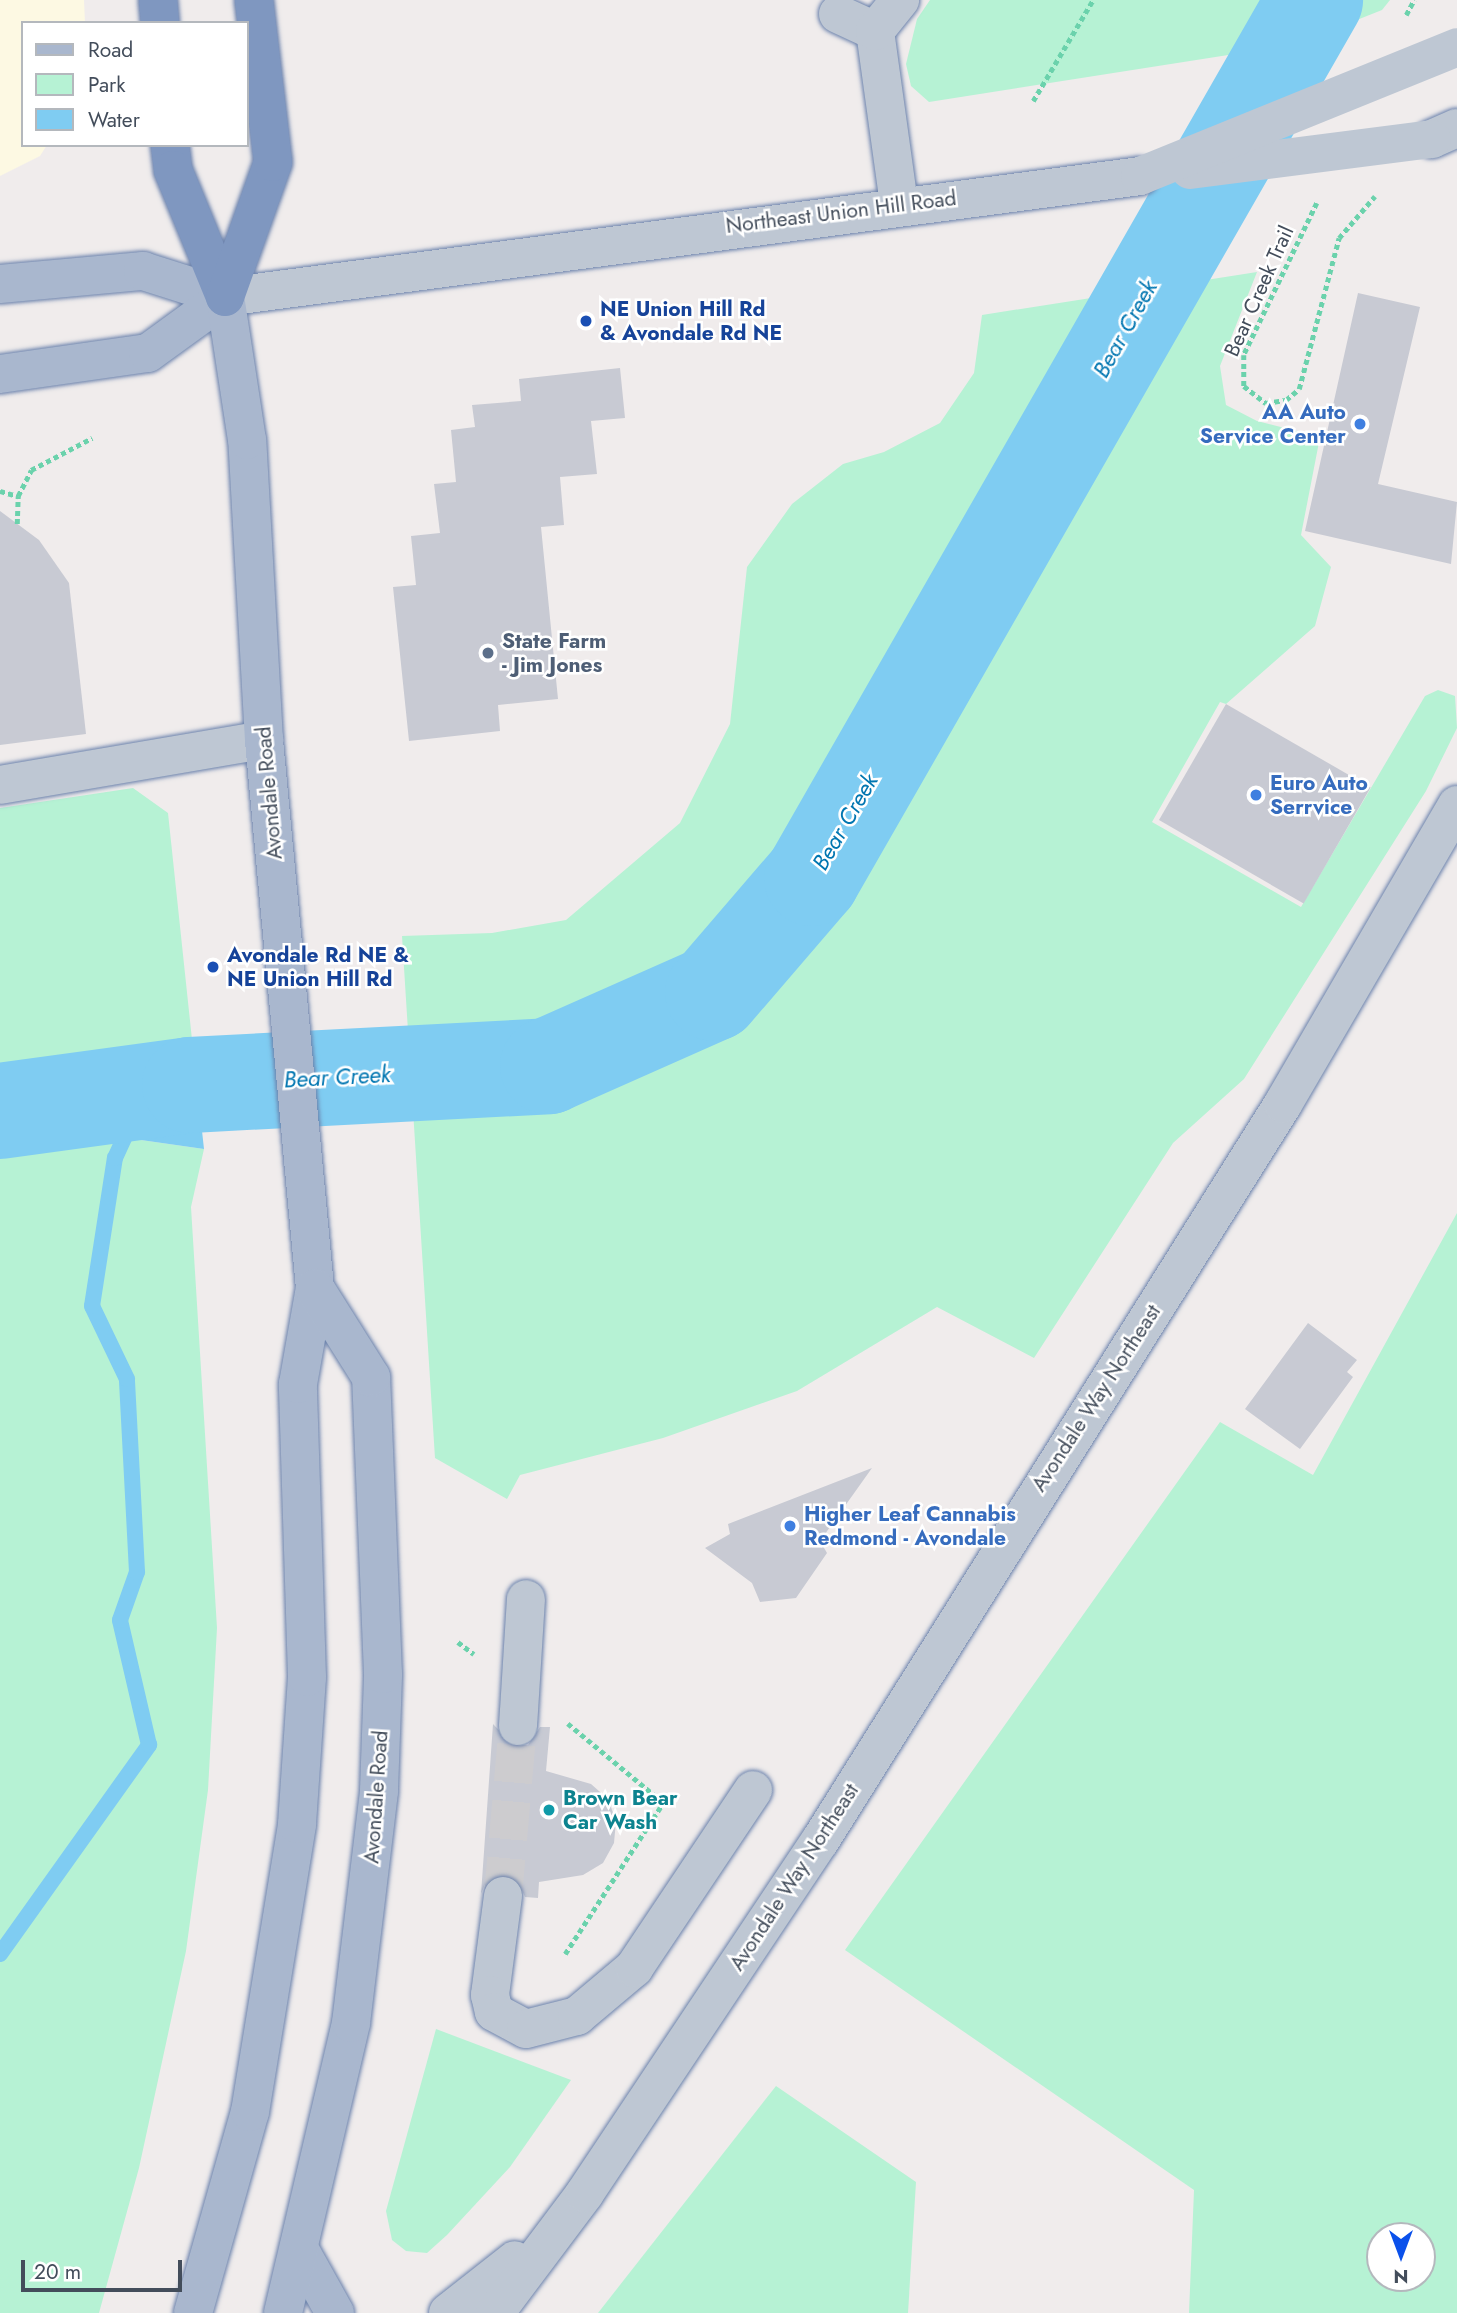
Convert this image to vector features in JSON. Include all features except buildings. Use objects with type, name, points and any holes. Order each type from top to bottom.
[{"type":"highway","points":[[158,0],[160,21]]},
{"type":"highway","points":[[225,297],[274,162],[254,0]]},
{"type":"highway","points":[[170,147],[173,170],[225,297]]},
{"type":"main road","name":"Northeast Union Hill Road","points":[[0,284],[144,271],[225,297]]},
{"type":"main road","name":"Northeast Union Hill Road","points":[[0,374],[148,353],[225,297]]},
{"type":"main road","name":"Avondale Road","points":[[194,2313],[250,2112],[297,1824],[307,1677],[298,1384],[315,1289],[264,740],[247,440],[225,297]]},
{"type":"main road","name":"Avondale Road","points":[[283,2313],[301,2252],[359,1972],[383,1674],[371,1377],[315,1289]]},
{"type":"main road","points":[[301,2252],[335,2313]]},
{"type":"street","points":[[899,204],[875,31],[900,0]]},
{"type":"street","points":[[838,14],[875,31]]},
{"type":"street","points":[[1140,176],[1457,47]]},
{"type":"street","name":"Northeast Union Hill Road","points":[[225,297],[899,204],[1140,176],[1449,135]]},
{"type":"street","points":[[0,785],[264,740]]},
{"type":"street","name":"Avondale Way Northeast","points":[[495,2313],[585,2193],[820,1841],[1209,1222],[1397,916],[1457,805]]},
{"type":"street","points":[[518,1726],[526,1599]]},
{"type":"street","points":[[503,1896],[490,1995],[494,2012],[526,2029],[546,2023],[608,1965],[745,1783]]},
{"type":"street","name":"Avondale Way Northeast","points":[[448,2313],[585,2193]]},
{"type":"path","points":[[1033,101],[1093,0]]},
{"type":"path","points":[[1402,24],[1413,0]]},
{"type":"path","name":"Bear Creek Trail","points":[[1321,194],[1244,355],[1244,386],[1266,402],[1286,400],[1299,389],[1346,225],[1449,135]]},
{"type":"path","points":[[17,524],[18,496],[31,470],[92,438]]},
{"type":"path","points":[[0,491],[18,496]]},
{"type":"path","points":[[563,1720],[663,1803],[565,1954]]},
{"type":"shaded area","points":[[0,0],[84,0],[85,21],[21,21],[21,147],[46,147],[40,156],[0,176]]},
{"type":"green space","points":[[930,0],[1279,0],[1241,53],[929,102],[911,86],[906,64],[917,19]]},
{"type":"green space","points":[[1341,0],[1390,0],[1382,10],[1309,39]]},
{"type":"green space","points":[[1257,272],[1220,366],[1226,405],[1257,421],[1320,437],[1301,535],[1331,567],[1315,626],[1226,704],[1220,702],[1152,822],[1301,907],[1425,696],[1438,690],[1455,696],[1457,728],[1426,791],[1244,1079],[1173,1143],[1034,1358],[937,1307],[797,1391],[663,1438],[520,1475],[507,1499],[435,1458],[402,936],[492,933],[566,920],[680,823],[730,724],[747,567],[792,504],[843,464],[884,452],[940,423],[974,373],[982,315]]},
{"type":"green space","points":[[133,788],[168,813],[193,1049],[130,1063],[87,1053],[0,1089],[0,808]]},
{"type":"green space","points":[[120,1137],[204,1149],[191,1207],[217,1628],[208,1790],[186,1951],[139,2168],[99,2313],[0,2313],[0,1154]]},
{"type":"green space","points":[[1457,1213],[1457,2313],[1189,2313],[1194,2190],[845,1950],[1220,1422],[1313,1475]]},
{"type":"green space","points":[[436,2029],[571,2080],[510,2167],[427,2253],[406,2251],[392,2240],[386,2211]]},
{"type":"green space","points":[[776,2086],[916,2182],[908,2313],[598,2313]]},
{"type":"water","points":[[1279,0],[1341,0],[1308,39],[1241,53]]},
{"type":"water","points":[[193,1049],[204,1149],[120,1137],[0,1154],[0,1089],[87,1053],[130,1063]]},
{"type":"waterway","name":"Bear Creek","points":[[0,1111],[190,1085],[548,1066],[713,993],[812,878],[1315,0]]},
{"type":"waterway","points":[[0,1954],[149,1745],[120,1620],[137,1572],[127,1379],[92,1306],[115,1158],[132,1121]]},
{"type":"tunnel","points":[[503,1896],[518,1726]]},
{"type":"place","name":"NE Union Hill Rd & Avondale Rd NE","points":[[586,321]]},
{"type":"place","name":"AA Auto Service Center","points":[[1360,424]]},
{"type":"place","name":"State Farm - Jim Jones","points":[[488,653]]},
{"type":"place","name":"Euro Auto Serrvice","points":[[1256,795]]},
{"type":"place","name":"Avondale Rd NE & NE Union Hill Rd","points":[[213,967]]},
{"type":"place","name":"Higher Leaf Cannabis Redmond - Avondale","points":[[790,1526]]},
{"type":"place","name":"Brown Bear Car Wash","points":[[549,1810]]}]
